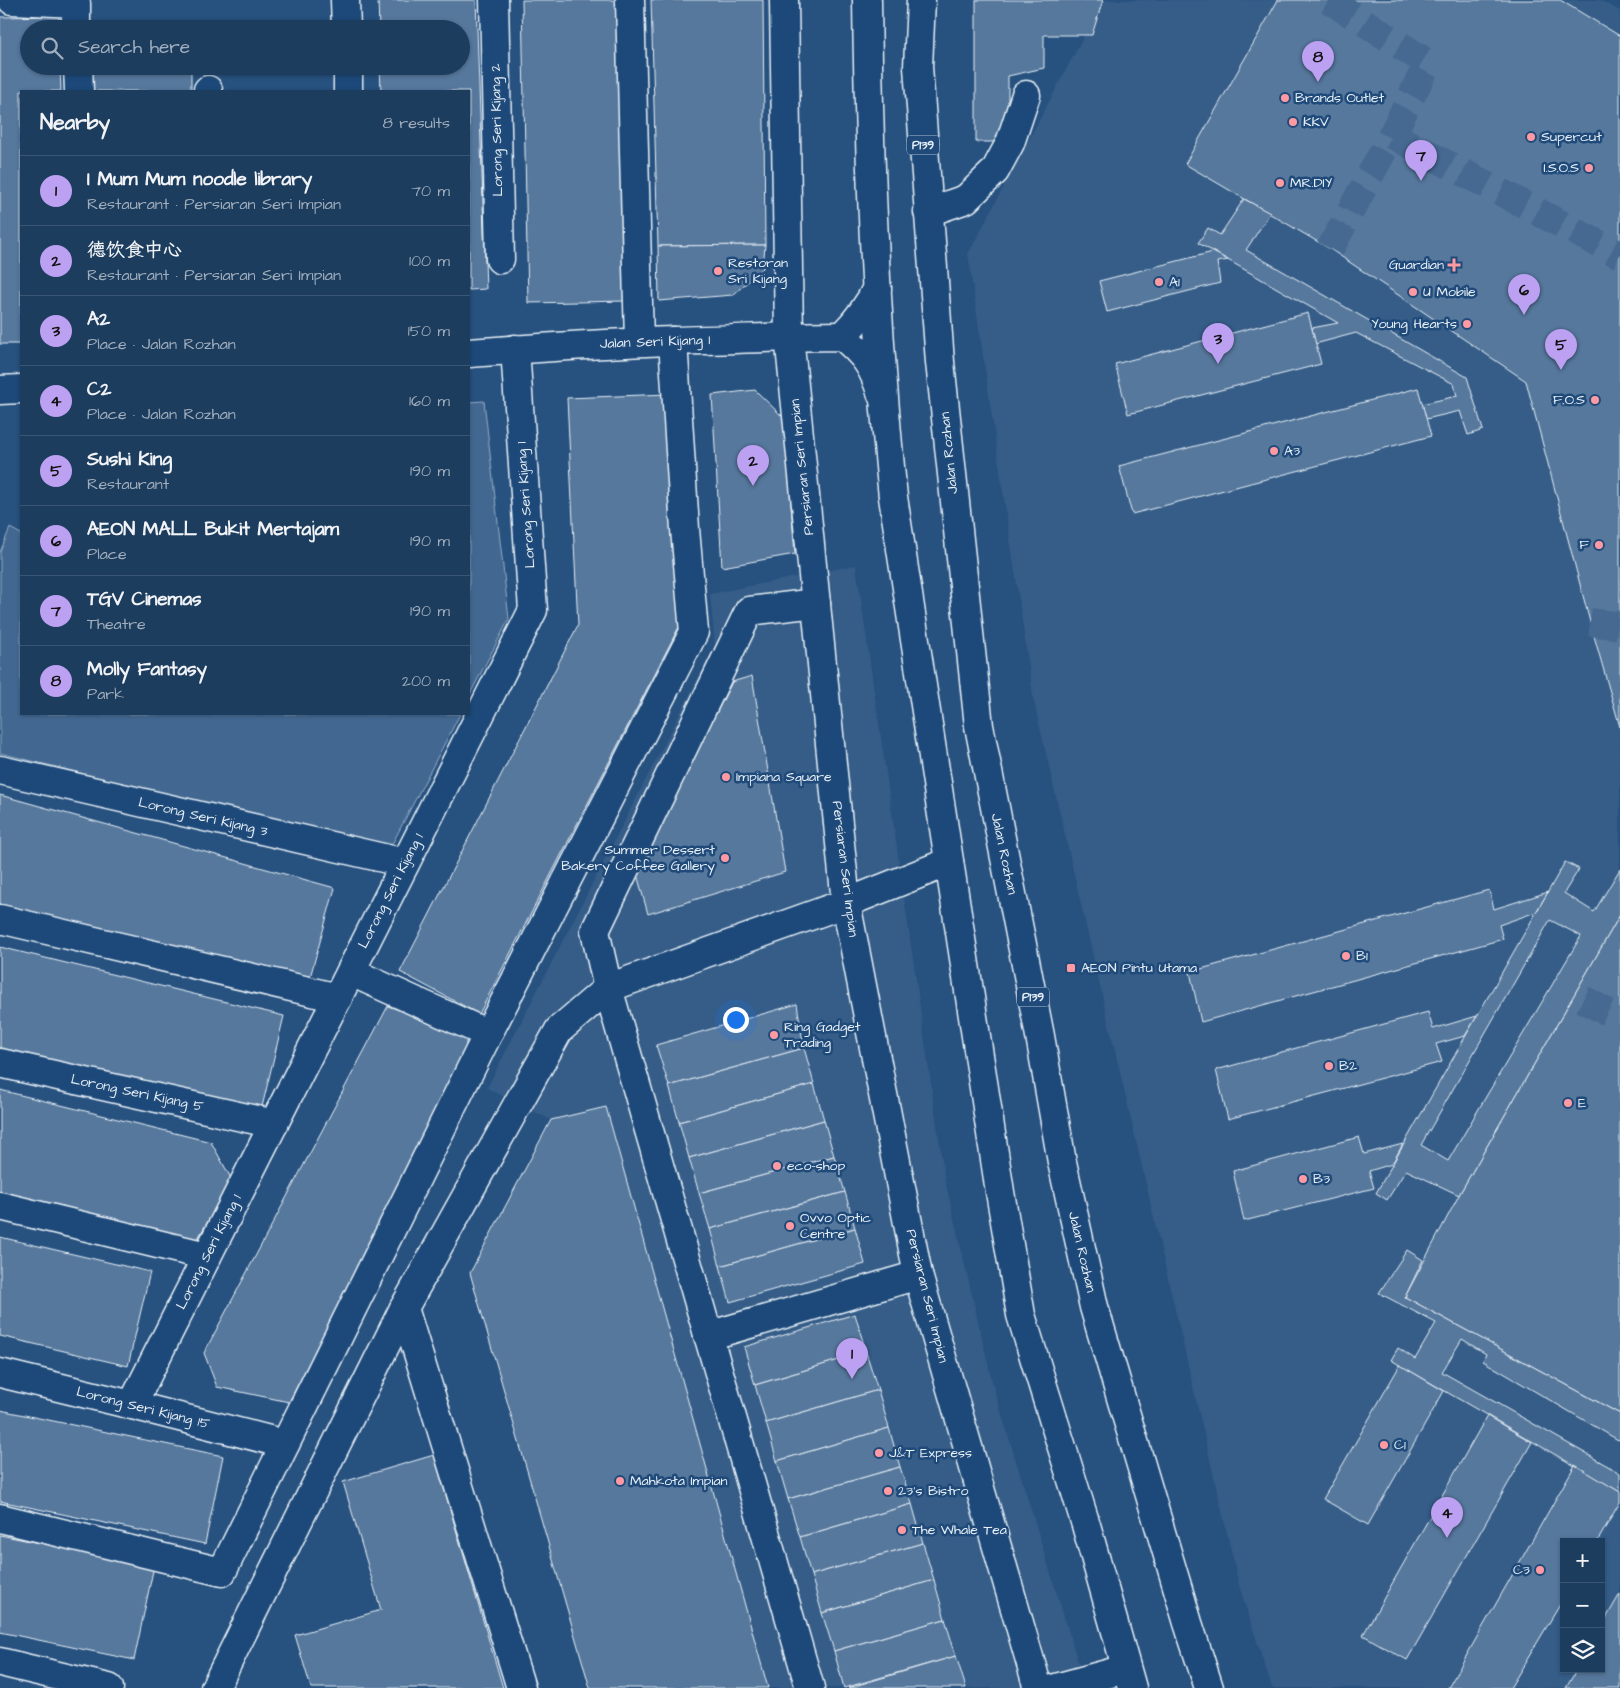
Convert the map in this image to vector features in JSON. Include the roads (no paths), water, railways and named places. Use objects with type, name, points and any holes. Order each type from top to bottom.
[{"type":"street","points":[[12,0],[76,3],[76,20]]},
{"type":"street","points":[[345,0],[346,20]]},
{"type":"street","name":"Lorong Seri Kijang 2","points":[[494,0],[500,259]]},
{"type":"street","points":[[630,0],[639,341]]},
{"type":"street","name":"Persiaran Seri Impian","points":[[784,0],[789,336],[846,903],[918,1275],[1038,1688]]},
{"type":"street","points":[[867,0],[871,191],[883,399],[893,497],[996,1173],[1021,1315],[1086,1525],[1129,1678],[1056,1688]]},
{"type":"street","name":"Jalan Rozhan","points":[[921,0],[918,67],[928,212],[940,362],[979,726],[1040,1036],[1062,1162],[1094,1307],[1209,1688]]},
{"type":"street","points":[[78,75],[79,90]]},
{"type":"street","points":[[348,75],[348,90]]},
{"type":"street","points":[[928,212],[966,199],[995,171],[1010,143],[1026,95]]},
{"type":"street","points":[[877,288],[868,306],[842,336],[862,352],[876,374],[883,399]]},
{"type":"street","name":"Jalan Seri Kijang 1","points":[[470,353],[639,341],[842,336]]},
{"type":"street","points":[[0,1518],[222,1572],[488,1034],[694,632],[685,529],[673,341]]},
{"type":"street","name":"Lorong Seri Kijang 1","points":[[132,1405],[533,610],[515,349]]},
{"type":"street","points":[[0,390],[20,389]]},
{"type":"street","points":[[810,1688],[608,988],[594,931],[749,611],[816,603]]},
{"type":"street","name":"Lorong Seri Kijang 3","points":[[0,770],[405,863]]},
{"type":"street","points":[[215,1688],[404,1308],[559,1030],[608,988],[846,903],[949,862]]},
{"type":"street","points":[[0,919],[338,998]]},
{"type":"street","points":[[350,972],[488,1034]]},
{"type":"street","name":"Lorong Seri Kijang 5","points":[[0,1063],[274,1124]]},
{"type":"street","points":[[0,1206],[207,1256]]},
{"type":"street","points":[[708,1336],[918,1275]]},
{"type":"street","points":[[404,1308],[521,1688]]},
{"type":"street","name":"Lorong Seri Kijang 15","points":[[0,1373],[285,1444]]},
{"type":"street","points":[[0,1662],[109,1688]]},
{"type":"tunnel","points":[[1329,0],[1428,63],[1392,135]]},
{"type":"tunnel","points":[[1330,249],[1392,135],[1620,255]]},
{"type":"tunnel","points":[[1590,622],[1620,626]]},
{"type":"tunnel","points":[[1583,999],[1620,1019]]},
{"type":"place","name":"Molly Fantasy","points":[[1318,82]]},
{"type":"place","name":"Brands Outlet","points":[[1285,98]]},
{"type":"place","name":"KKV","points":[[1293,122]]},
{"type":"place","name":"Supercut","points":[[1531,137]]},
{"type":"place","name":"I.S.O.S","points":[[1589,168]]},
{"type":"place","name":"TGV Cinemas","points":[[1421,181]]},
{"type":"place","name":"MR.DIY","points":[[1280,183]]},
{"type":"place","name":"Guardian","points":[[1454,265]]},
{"type":"place","name":"Restoran Sri Kijang","points":[[718,271]]},
{"type":"place","name":"A1","points":[[1159,282]]},
{"type":"place","name":"U Mobile","points":[[1413,292]]},
{"type":"place","name":"AEON MALL Bukit Mertajam","points":[[1524,315]]},
{"type":"place","name":"Young Hearts","points":[[1467,324]]},
{"type":"place","name":"A2","points":[[1218,364]]},
{"type":"place","name":"Sushi King","points":[[1561,370]]},
{"type":"place","name":"F.O.S","points":[[1595,400]]},
{"type":"place","name":"A3","points":[[1274,451]]},
{"type":"place","name":"德饮食中心","points":[[753,486]]},
{"type":"place","name":"F","points":[[1599,545]]},
{"type":"place","name":"Impiana Square","points":[[726,777]]},
{"type":"place","name":"Summer Dessert Bakery Coffee Gallery","points":[[725,858]]},
{"type":"place","name":"B1","points":[[1346,956]]},
{"type":"place","name":"AEON Pintu Utama","points":[[1071,968]]},
{"type":"place","name":"Ring Gadget Trading","points":[[774,1035]]},
{"type":"place","name":"B2","points":[[1329,1066]]},
{"type":"place","name":"E","points":[[1568,1103]]},
{"type":"place","name":"eco-shop","points":[[777,1166]]},
{"type":"place","name":"B3","points":[[1303,1179]]},
{"type":"place","name":"Ovvo Optic Centre","points":[[790,1226]]},
{"type":"place","name":"I Mum Mum noodle library","points":[[852,1379]]},
{"type":"place","name":"C1","points":[[1384,1445]]},
{"type":"place","name":"J&T Express","points":[[879,1453]]},
{"type":"place","name":"Mahkota Impian","points":[[620,1481]]},
{"type":"place","name":"23's Bistro","points":[[888,1491]]},
{"type":"place","name":"The Whale Tea","points":[[902,1530]]},
{"type":"place","name":"C2","points":[[1447,1538]]},
{"type":"place","name":"C3","points":[[1540,1570]]}]
